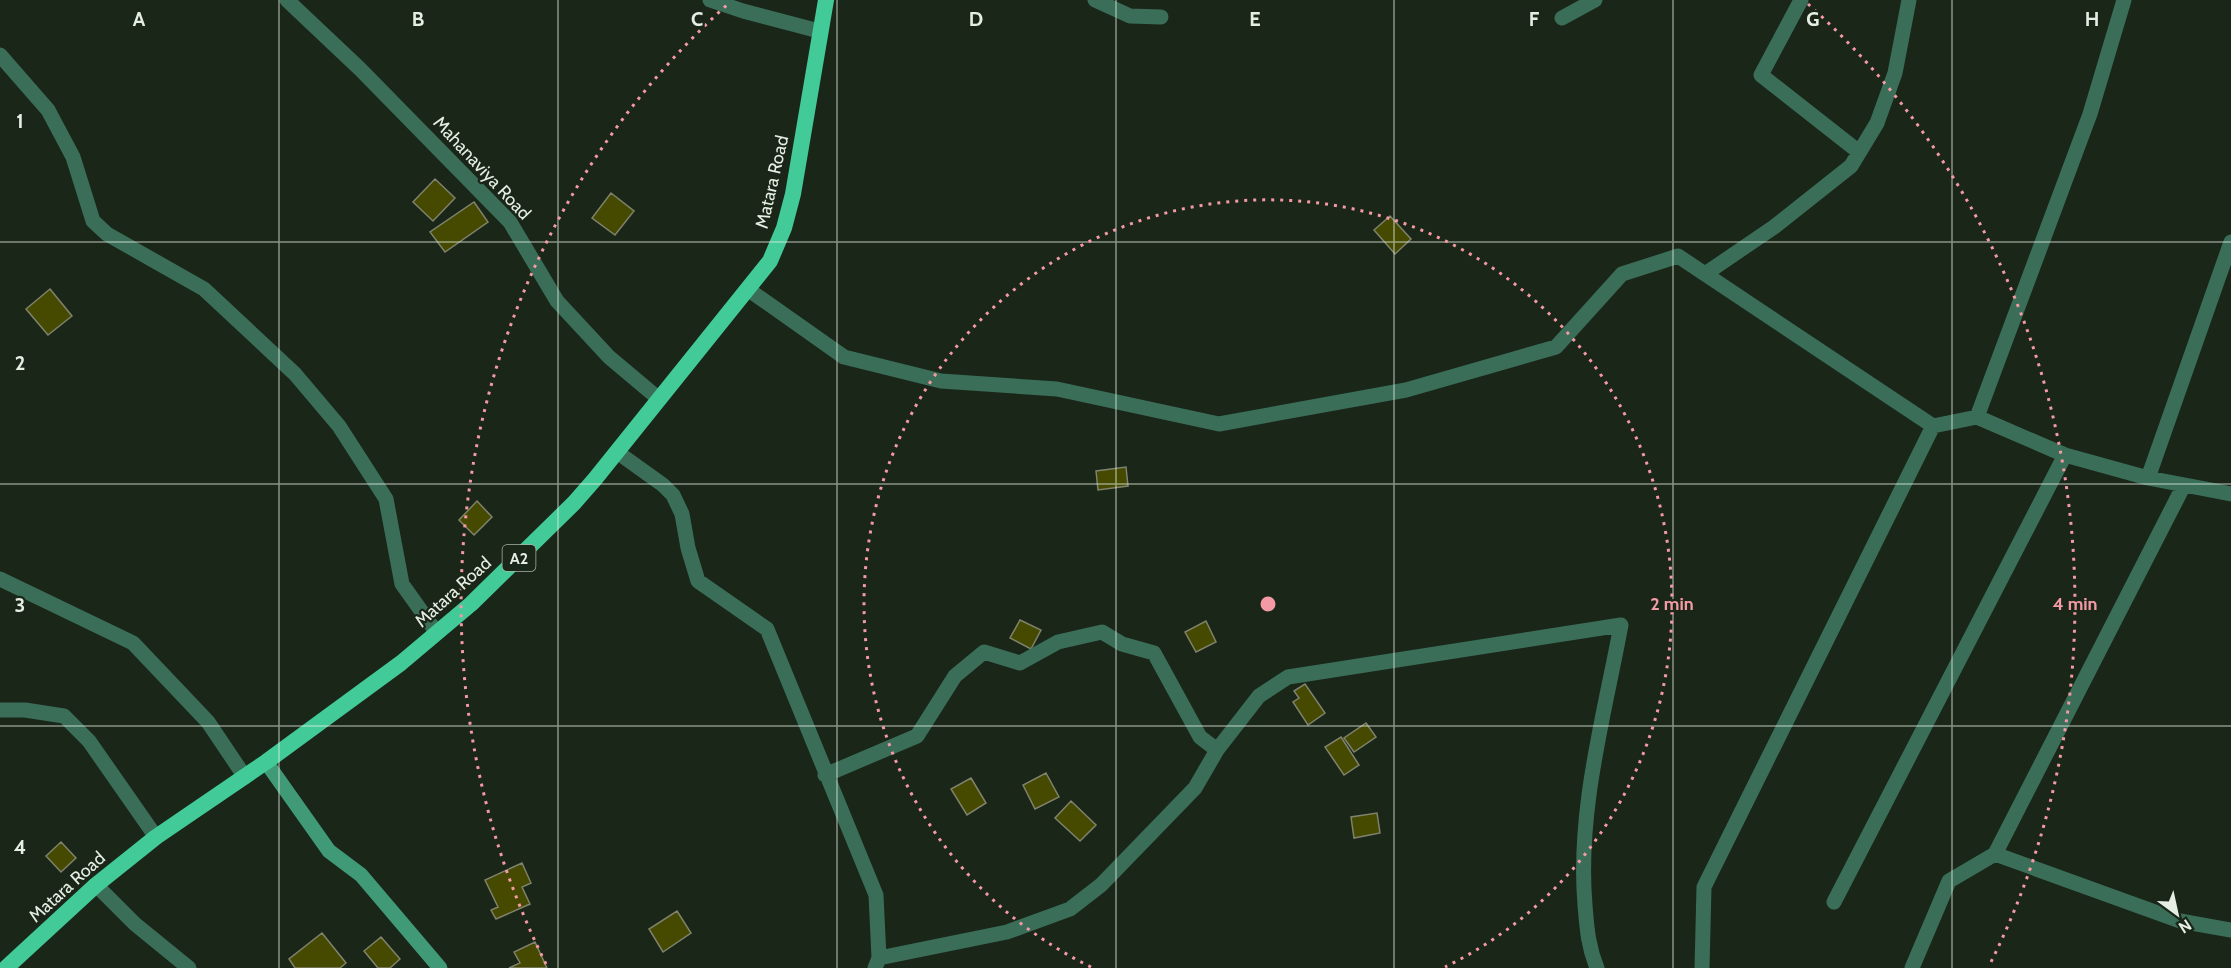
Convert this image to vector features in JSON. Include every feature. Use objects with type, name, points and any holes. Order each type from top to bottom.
[{"type":"highway","name":"Matara Road","points":[[6,968],[96,885],[156,837],[245,777],[401,663],[480,596],[574,503],[770,261],[784,228],[795,183],[826,0]]},
{"type":"main road","points":[[266,762],[328,850],[361,875],[440,968]]},
{"type":"street","name":"Mahanaviya Road","points":[[287,0],[360,69],[510,222],[556,301],[609,357],[659,399]]},
{"type":"street","points":[[710,0],[819,31]]},
{"type":"street","points":[[1095,0],[1130,16],[1161,17]]},
{"type":"street","points":[[1562,18],[1595,0]]},
{"type":"street","points":[[1801,0],[1761,75],[1859,152]]},
{"type":"street","points":[[1705,274],[1774,227],[1851,166],[1877,123],[1895,73],[1909,0]]},
{"type":"street","points":[[1977,417],[2090,114],[2124,0]]},
{"type":"street","points":[[0,55],[48,110],[73,157],[93,221],[107,234],[204,288],[295,374],[339,426],[386,499],[402,584],[437,633]]},
{"type":"street","points":[[2148,478],[2231,242]]},
{"type":"street","points":[[748,290],[844,357],[941,381],[1058,389],[1219,424],[1406,390],[1556,348],[1622,274],[1678,256],[1933,426],[1977,417],[2065,456],[2148,478],[2231,494]]},
{"type":"street","points":[[1702,968],[1704,887],[1933,426]]},
{"type":"street","points":[[617,452],[663,485],[673,495],[682,514],[691,565],[698,580],[767,629],[876,895],[877,963],[1007,932],[1070,909],[1101,885],[1195,788],[1217,750],[1259,696],[1288,677],[1622,625],[1588,800],[1582,872],[1589,948],[1597,968]]},
{"type":"street","points":[[1834,902],[2065,456]]},
{"type":"street","points":[[1912,968],[1949,881],[1995,854],[2184,485]]},
{"type":"street","points":[[0,579],[133,644],[208,722],[245,777]]},
{"type":"street","points":[[825,775],[917,735],[955,676],[984,652],[1020,663],[1058,642],[1102,632],[1122,644],[1154,652],[1200,737],[1217,750]]},
{"type":"street","points":[[0,710],[26,710],[64,716],[89,741],[156,837]]},
{"type":"street","points":[[1995,854],[2180,921],[2231,930]]},
{"type":"street","points":[[96,885],[135,924],[189,968]]},
{"type":"building","points":[[435,179],[455,198],[433,221],[413,202]]},
{"type":"building","points":[[611,193],[634,211],[615,235],[592,218]]},
{"type":"building","points":[[474,202],[488,222],[445,252],[430,232]]},
{"type":"building","points":[[1390,216],[1411,239],[1395,254],[1374,230]]},
{"type":"building","points":[[50,289],[72,316],[48,335],[26,309]]},
{"type":"building","points":[[1126,467],[1128,486],[1098,490],[1096,471]]},
{"type":"building","points":[[477,501],[492,517],[474,535],[459,520]]},
{"type":"building","points":[[1020,620],[1041,630],[1031,649],[1010,638]]},
{"type":"building","points":[[1206,621],[1216,642],[1196,652],[1185,632]]},
{"type":"building","points":[[1305,684],[1325,713],[1308,725],[1293,702],[1299,698],[1294,691]]},
{"type":"building","points":[[1366,723],[1376,737],[1354,752],[1344,738]]},
{"type":"building","points":[[1341,737],[1359,765],[1344,775],[1325,747]]},
{"type":"building","points":[[1046,773],[1059,797],[1035,809],[1023,785]]},
{"type":"building","points":[[971,778],[986,803],[967,815],[951,789]]},
{"type":"building","points":[[1071,801],[1096,825],[1080,841],[1055,818]]},
{"type":"building","points":[[1377,813],[1380,833],[1354,838],[1351,817]]},
{"type":"building","points":[[61,842],[76,858],[61,872],[46,856]]},
{"type":"building","points":[[522,863],[531,883],[522,887],[530,904],[496,919],[491,910],[498,907],[485,880]]},
{"type":"building","points":[[677,911],[691,933],[663,952],[649,929]]},
{"type":"building","points":[[322,933],[346,963],[340,968],[295,968],[289,959]]},
{"type":"building","points":[[381,937],[400,959],[390,968],[378,968],[364,951]]},
{"type":"building","points":[[535,942],[547,968],[509,968],[520,963],[514,952]]}]
